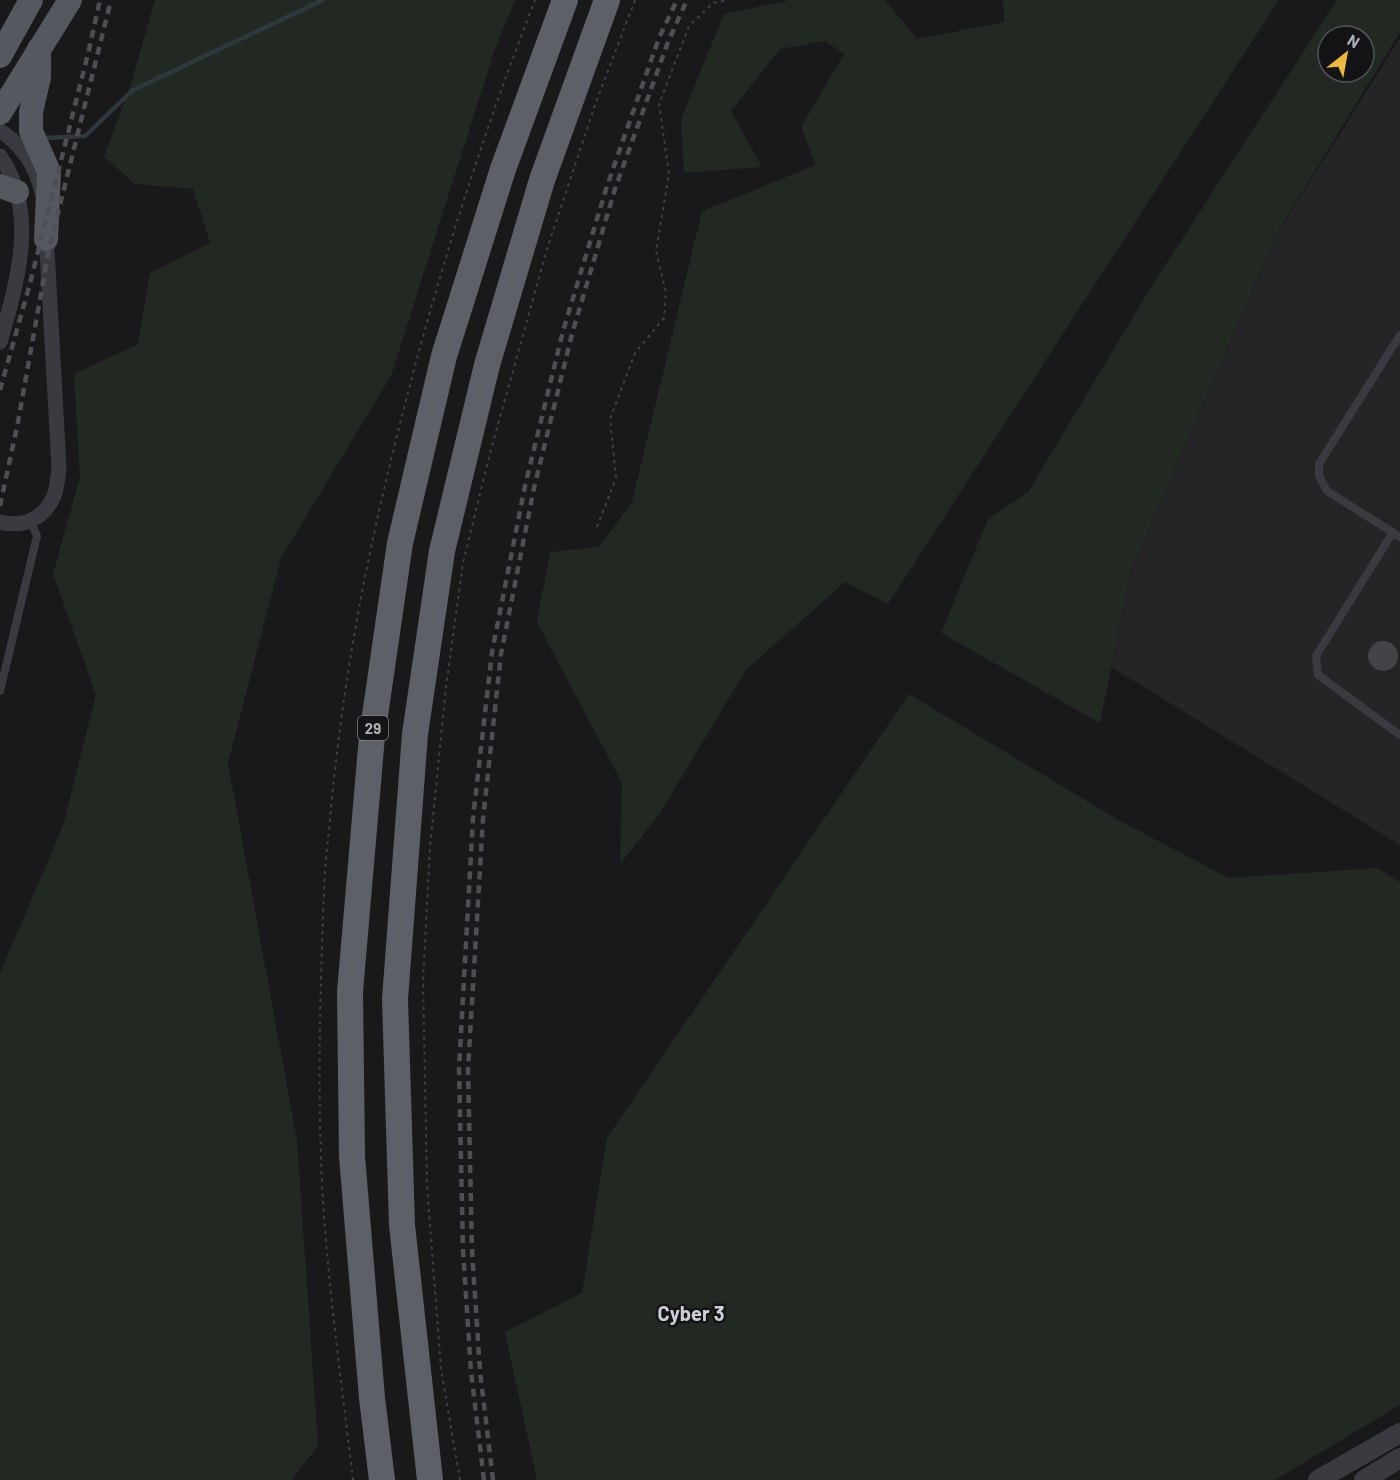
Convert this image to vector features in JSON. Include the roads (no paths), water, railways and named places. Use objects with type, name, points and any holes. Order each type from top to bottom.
[{"type":"highway","name":"29","points":[[382,1480],[371,1387],[352,1156],[350,1004],[372,736],[400,543],[444,356],[503,169],[565,0]]},
{"type":"highway","points":[[430,1480],[402,1225],[395,999],[415,734],[442,551],[487,365],[542,180],[608,0]]},
{"type":"main road","points":[[1,53],[32,0]]},
{"type":"main road","points":[[0,112],[70,0]]},
{"type":"main road","points":[[39,49],[39,77],[31,112],[31,131],[49,172],[46,239]]},
{"type":"street","points":[[0,131],[17,144],[39,179],[46,239],[59,468],[54,496],[41,514],[30,522],[18,524],[0,522]]},
{"type":"street","points":[[0,156],[6,165],[8,189],[22,217],[22,238],[12,301],[0,342]]},
{"type":"street","points":[[1318,1480],[1400,1433]]},
{"type":"street","points":[[1364,1480],[1400,1458]]},
{"type":"lane","points":[[1400,335],[1319,464],[1319,476],[1327,491],[1396,534],[1316,656],[1318,675],[1400,735]]},
{"type":"lane","points":[[0,691],[37,536],[30,522]]},
{"type":"waterway","points":[[46,138],[85,136],[133,90],[323,0]]},
{"type":"railway","points":[[0,390],[29,287],[100,0]]},
{"type":"railway","points":[[0,506],[18,422],[49,249],[111,0]]},
{"type":"railway","points":[[484,1480],[471,1372],[463,1250],[459,1069],[473,818],[492,652],[525,486],[563,331],[607,186],[659,38],[677,0]]},
{"type":"railway","points":[[493,1480],[480,1371],[472,1250],[468,1069],[483,819],[501,654],[534,488],[572,334],[615,189],[668,42],[687,0]]},
{"type":"district","name":"Cyber 3","points":[[691,1313]]}]
